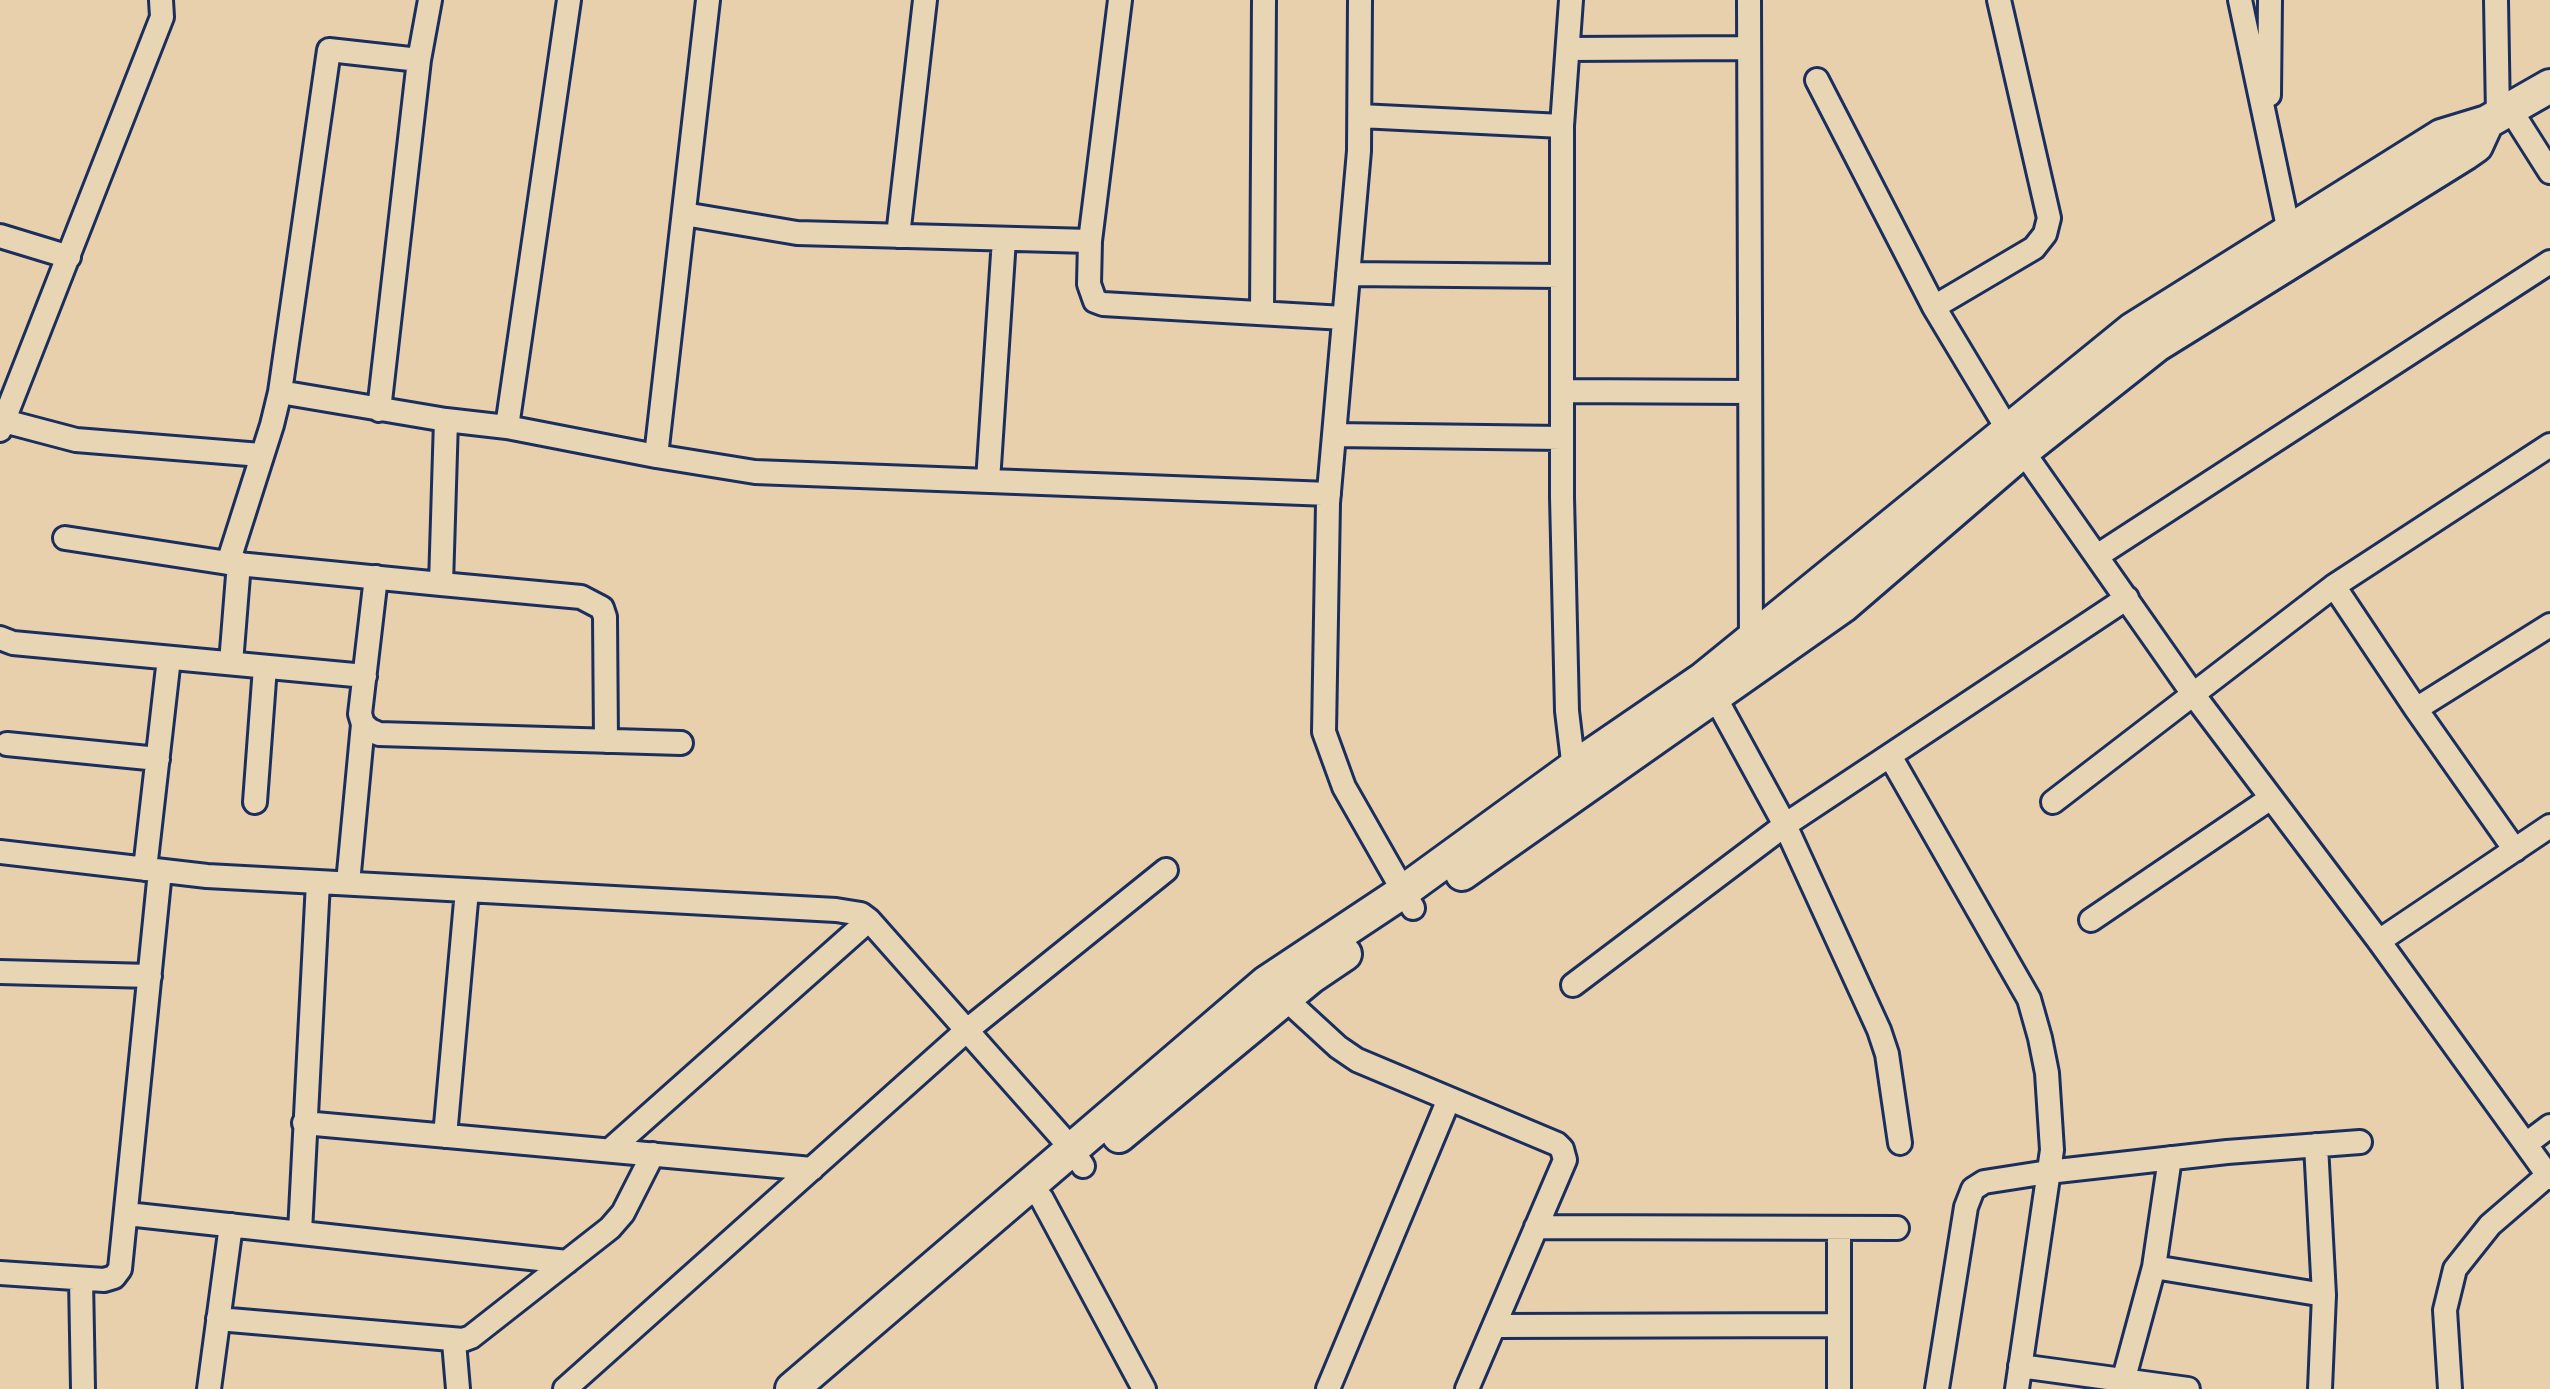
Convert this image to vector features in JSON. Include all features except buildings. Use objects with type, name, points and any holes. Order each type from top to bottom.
[{"type":"street","points":[[161,0],[162,17],[2,426],[76,440],[262,452]]},
{"type":"street","points":[[379,410],[419,60],[430,0]]},
{"type":"street","points":[[507,427],[569,0]]},
{"type":"street","points":[[656,456],[708,0]]},
{"type":"street","points":[[898,236],[925,0]]},
{"type":"street","points":[[1120,0],[1090,241],[1091,293],[1095,301],[1103,304],[1344,318]]},
{"type":"street","points":[[1262,313],[1264,0]]},
{"type":"street","points":[[1360,0],[1360,116],[1329,494],[1324,732],[1344,787],[1408,899]]},
{"type":"street","points":[[1571,0],[1562,126],[1562,438],[1567,711],[1576,781]]},
{"type":"street","points":[[1749,0],[1751,655]]},
{"type":"street","points":[[1934,307],[2034,248],[2045,234],[2049,218],[1999,0]]},
{"type":"street","points":[[2240,0],[2292,245]]},
{"type":"street","points":[[2268,137],[2270,0]]},
{"type":"street","points":[[2496,0],[2498,115],[2550,172]]},
{"type":"street","points":[[1569,49],[1749,48]]},
{"type":"street","points":[[231,663],[234,563],[280,392],[329,50],[419,60]]},
{"type":"street","points":[[1817,80],[1934,307],[2016,441],[2193,694],[2379,941],[2549,1176],[2490,1225],[2455,1269],[2445,1310],[2450,1389]]},
{"type":"street","points":[[1576,781],[1715,697],[1751,655],[2016,441],[2142,322],[2292,245],[2441,136],[2498,115],[2550,86]]},
{"type":"street","points":[[1360,116],[1562,126]]},
{"type":"street","points":[[684,214],[785,232],[1090,241]]},
{"type":"street","points":[[0,236],[71,252]]},
{"type":"street","points":[[988,481],[1004,239]]},
{"type":"street","points":[[2097,556],[2550,262]]},
{"type":"street","points":[[1348,274],[1562,276]]},
{"type":"street","points":[[1562,391],[1750,392]]},
{"type":"street","points":[[280,392],[379,410],[507,427],[755,472],[1329,494]]},
{"type":"street","points":[[441,584],[446,420]]},
{"type":"street","points":[[1334,435],[1562,438]]},
{"type":"street","points":[[2053,802],[2334,586],[2550,445]]},
{"type":"street","points":[[65,538],[234,563],[581,597],[602,608],[605,617],[606,741]]},
{"type":"street","points":[[348,883],[363,724],[360,714],[376,577]]},
{"type":"street","points":[[2334,586],[2515,850]]},
{"type":"street","points":[[1573,985],[1785,825],[2127,598]]},
{"type":"street","points":[[2416,709],[2550,625]]},
{"type":"street","points":[[0,638],[13,643],[365,676]]},
{"type":"street","points":[[792,1389],[1036,1192],[1288,981],[1576,781],[1703,679],[1751,655]]},
{"type":"street","points":[[0,1273],[104,1280],[114,1277],[120,1269],[150,976],[158,759],[169,658]]},
{"type":"street","points":[[255,802],[265,667]]},
{"type":"street","points":[[1715,697],[1785,825],[1883,1042],[1900,1143]]},
{"type":"street","points":[[363,724],[379,734],[681,743]]},
{"type":"street","points":[[7,744],[158,759]]},
{"type":"street","points":[[1890,756],[2029,999],[2047,1073],[2052,1150],[2017,1389]]},
{"type":"street","points":[[2091,920],[2271,798]]},
{"type":"street","points":[[2379,941],[2550,826]]},
{"type":"street","points":[[0,852],[207,876],[836,910],[861,914],[1077,1157]]},
{"type":"street","points":[[565,1389],[966,1031],[1166,870]]},
{"type":"street","points":[[300,1232],[318,882]]},
{"type":"street","points":[[445,1136],[467,890]]},
{"type":"street","points":[[610,1150],[869,920]]},
{"type":"street","points":[[0,972],[150,976]]},
{"type":"street","points":[[1288,981],[1346,1053],[1557,1144],[1562,1149],[1565,1160],[1467,1389]]},
{"type":"street","points":[[1328,1389],[1449,1099]]},
{"type":"street","points":[[304,1123],[812,1169]]},
{"type":"street","points":[[2526,1144],[2550,1126]]},
{"type":"street","points":[[1937,1389],[1966,1207],[1973,1189],[1984,1182],[2170,1158],[2360,1142]]},
{"type":"street","points":[[2316,1145],[2324,1295],[2320,1389]]},
{"type":"street","points":[[218,1319],[454,1342],[471,1337],[617,1220],[653,1154]]},
{"type":"street","points":[[2121,1384],[2154,1267],[2170,1158]]},
{"type":"street","points":[[822,1389],[1036,1192]]},
{"type":"street","points":[[1036,1192],[1144,1389]]},
{"type":"street","points":[[127,1214],[567,1262]]},
{"type":"street","points":[[209,1389],[231,1225]]},
{"type":"street","points":[[1536,1227],[1897,1228]]},
{"type":"street","points":[[1839,1228],[1839,1389]]},
{"type":"street","points":[[2154,1267],[2324,1295]]},
{"type":"street","points":[[81,1279],[83,1389]]},
{"type":"street","points":[[1494,1326],[1839,1325]]},
{"type":"street","points":[[454,1342],[458,1389]]},
{"type":"street","points":[[2020,1366],[2121,1384],[2188,1389]]}]
